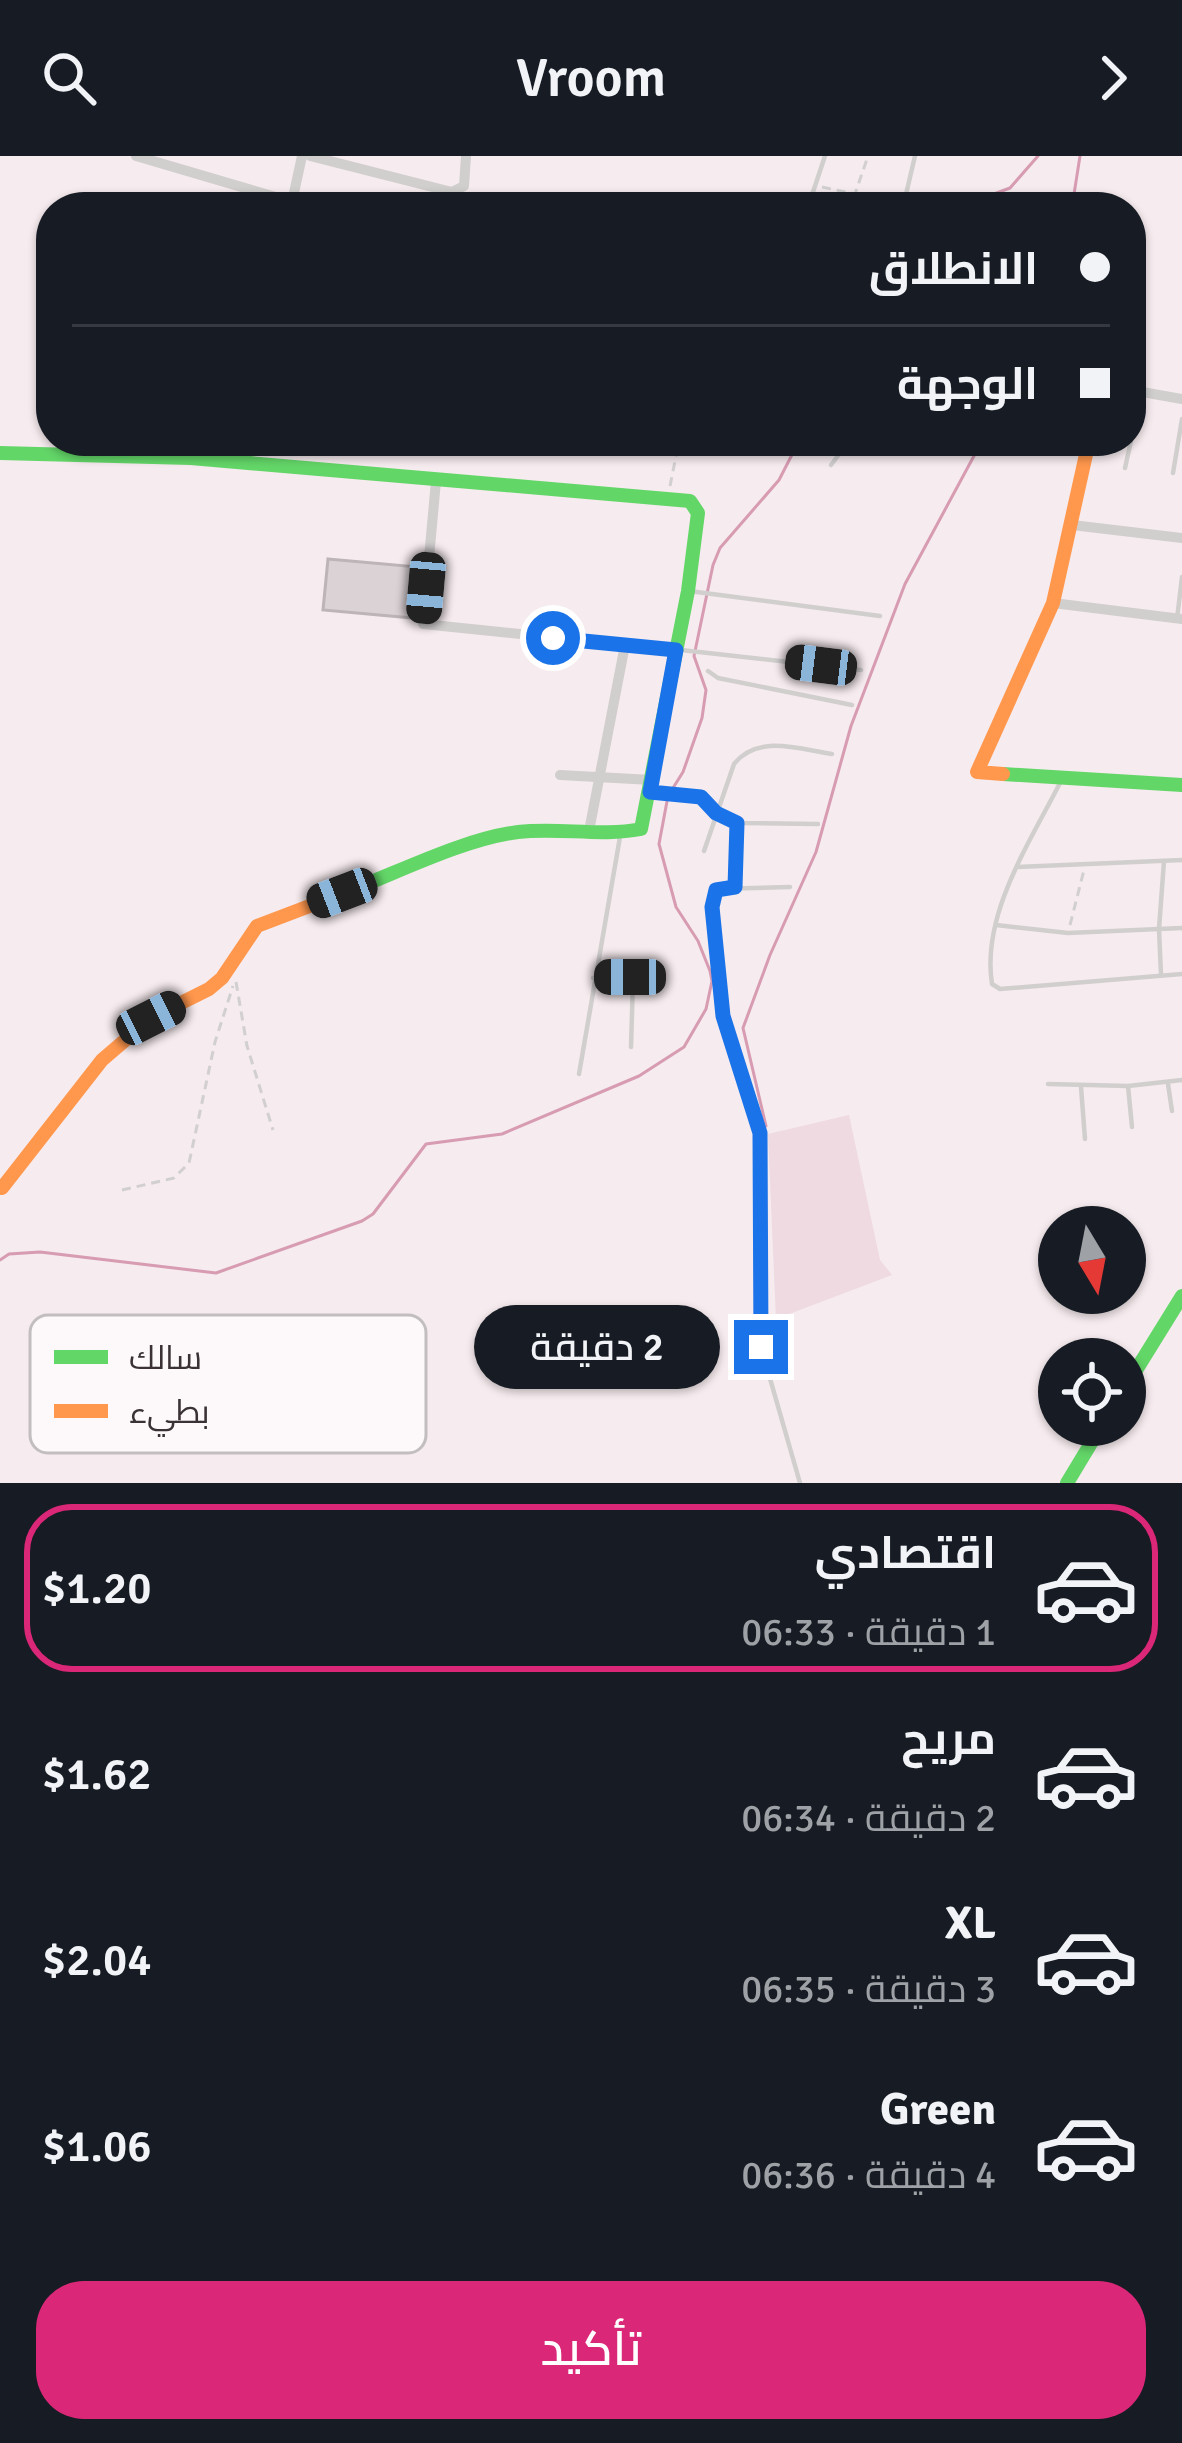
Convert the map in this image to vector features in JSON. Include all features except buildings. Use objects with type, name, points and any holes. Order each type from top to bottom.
[{"type":"street","points":[[136,156],[258,192]]},
{"type":"street","points":[[295,192],[306,156],[452,192],[464,186],[466,156]]},
{"type":"street","points":[[1146,393],[1182,399]]},
{"type":"street","points":[[0,453],[36,454]]},
{"type":"street","points":[[1,1188],[102,1060],[151,1018],[222,978],[257,926],[450,852],[518,832],[641,829],[688,591],[698,508],[690,501],[191,458],[115,456]]},
{"type":"street","points":[[1086,456],[1053,603],[977,772],[1182,785]]},
{"type":"street","points":[[436,481],[423,624],[676,650]]},
{"type":"street","points":[[1072,525],[1182,538]]},
{"type":"street","points":[[1053,603],[1180,619]]},
{"type":"street","points":[[589,831],[625,645]]},
{"type":"street","points":[[560,775],[651,786]]},
{"type":"street","points":[[1146,1354],[1182,1296]]},
{"type":"street","points":[[1066,1483],[1089,1446]]},
{"type":"lane","points":[[813,192],[824,156]]},
{"type":"lane","points":[[907,192],[915,156]]},
{"type":"lane","points":[[1173,473],[1182,419]]},
{"type":"lane","points":[[831,465],[838,456]]},
{"type":"lane","points":[[1125,468],[1128,456]]},
{"type":"lane","points":[[1180,619],[1182,577]]},
{"type":"lane","points":[[688,591],[880,616]]},
{"type":"lane","points":[[676,650],[861,670]]},
{"type":"lane","points":[[708,671],[718,678],[852,705]]},
{"type":"lane","points":[[704,850],[734,764],[750,747],[832,754]]},
{"type":"lane","points":[[1062,778],[1017,867],[996,925],[991,980],[1000,988],[1182,974]]},
{"type":"lane","points":[[651,786],[701,797],[716,813],[737,823],[818,824]]},
{"type":"lane","points":[[735,887],[737,823]]},
{"type":"lane","points":[[579,1073],[621,833]]},
{"type":"lane","points":[[1017,867],[1182,860]]},
{"type":"lane","points":[[1161,975],[1164,861]]},
{"type":"lane","points":[[790,887],[735,887],[716,890],[713,897],[720,1001],[760,1133],[761,1347],[800,1483]]},
{"type":"lane","points":[[996,925],[1068,933],[1182,928]]},
{"type":"lane","points":[[593,978],[633,980],[631,1047]]},
{"type":"lane","points":[[1048,1084],[1128,1086],[1182,1080]]},
{"type":"lane","points":[[1168,1084],[1172,1111]]},
{"type":"lane","points":[[1128,1086],[1132,1127]]},
{"type":"lane","points":[[1081,1087],[1085,1139]]},
{"type":"path","points":[[856,192],[868,156]]},
{"type":"path","points":[[815,185],[846,192]]},
{"type":"path","points":[[667,498],[676,456]]},
{"type":"path","points":[[1068,933],[1086,864]]},
{"type":"path","points":[[122,1190],[174,1178],[189,1163],[215,1042],[235,979],[247,1046],[273,1130]]},
{"type":"shaded area","points":[[849,1115],[880,1260],[892,1275],[776,1319],[768,1134]]},
{"type":"waterway","points":[[999,192],[1010,188],[1038,156]]},
{"type":"waterway","points":[[1074,192],[1080,156]]},
{"type":"waterway","points":[[0,1260],[9,1254],[40,1252],[216,1273],[362,1221],[373,1214],[426,1144],[502,1134],[639,1076],[684,1047],[706,1009],[712,981],[698,941],[676,907],[659,844],[668,796],[683,772],[702,718],[706,690],[694,656],[713,565],[720,548],[779,480],[791,456]]},
{"type":"waterway","points":[[766,1126],[743,1028],[816,852],[851,726],[905,584],[974,456]]},
{"type":"traffic: fast","points":[[0,453],[36,454]]},
{"type":"traffic: fast","points":[[115,456],[191,458],[690,501],[698,513],[688,591],[641,829],[497,836],[349,891]]},
{"type":"traffic: fast","points":[[1003,774],[1182,785]]},
{"type":"traffic: fast","points":[[1146,1354],[1182,1296]]},
{"type":"traffic: fast","points":[[1067,1483],[1089,1446]]},
{"type":"traffic: slow","points":[[1003,774],[977,772],[1053,603],[1086,456]]},
{"type":"traffic: slow","points":[[2,1188],[102,1060],[151,1018],[222,978],[257,926],[349,891]]},
{"type":"route","points":[[553,638],[676,650],[650,792],[701,797],[716,813],[737,823],[735,887],[716,890],[712,907],[723,1016],[760,1133],[761,1347]]}]
